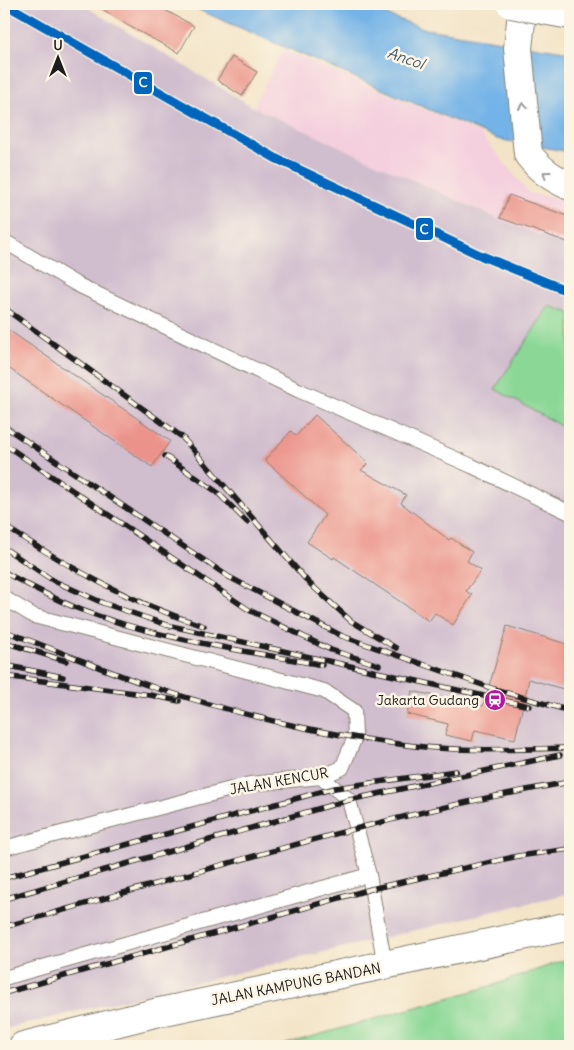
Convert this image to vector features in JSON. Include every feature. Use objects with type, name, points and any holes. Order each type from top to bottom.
[{"type":"main road","points":[[511,4],[570,15]]},
{"type":"main road","points":[[523,4],[518,48],[528,154],[545,172],[570,186]]},
{"type":"main road","name":"JALAN KAMPUNG BANDAN","points":[[23,1046],[155,1013],[570,926]]},
{"type":"lane","points":[[4,241],[76,284],[236,361],[570,512]]},
{"type":"lane","name":"JALAN KENCUR","points":[[4,598],[34,616],[324,692],[354,711],[355,738],[342,768],[321,777],[250,784],[4,848]]},
{"type":"lane","points":[[321,777],[349,800],[369,875],[385,966]]},
{"type":"lane","points":[[4,978],[369,875]]},
{"type":"shaded area","points":[[4,4],[81,4],[253,107],[498,219],[570,247],[570,893],[4,1029]]},
{"type":"shaded area","points":[[283,50],[480,133],[529,193],[570,201],[570,247],[498,219],[253,107]]},
{"type":"green space","points":[[549,306],[570,313],[570,431],[495,389]]},
{"type":"green space","points":[[570,958],[570,1046],[279,1046],[494,985]]},
{"type":"water","name":"Ancol","points":[[185,4],[356,4],[426,29],[570,52],[570,152],[497,139]]},
{"type":"building","points":[[95,4],[154,4],[194,26],[179,53],[127,25]]},
{"type":"building","points":[[232,57],[257,72],[242,96],[217,80]]},
{"type":"building","points":[[509,195],[570,217],[570,243],[500,218]]},
{"type":"building","points":[[4,327],[170,441],[152,467],[4,365]]},
{"type":"building","points":[[315,415],[368,463],[361,470],[406,495],[401,503],[449,540],[451,538],[472,552],[467,561],[481,570],[466,591],[472,595],[453,625],[435,613],[429,621],[334,557],[333,559],[307,542],[325,515],[265,460],[291,431],[296,436]]},
{"type":"building","points":[[507,626],[570,645],[570,691],[529,679],[515,739],[475,730],[472,741],[445,735],[448,724],[407,714],[412,691],[483,706]]},
{"type":"railway","points":[[4,308],[182,437],[308,582],[351,621],[396,648]]},
{"type":"railway","points":[[4,426],[229,577],[342,636],[494,689],[570,711]]},
{"type":"railway","points":[[4,444],[249,610],[331,650],[379,665]]},
{"type":"railway","points":[[165,456],[217,492],[247,522]]},
{"type":"railway","points":[[4,526],[101,583],[176,617],[204,626]]},
{"type":"railway","points":[[4,548],[54,581],[103,603],[167,625],[529,706]]},
{"type":"railway","points":[[4,572],[41,592],[79,609],[138,628],[199,643],[322,665]]},
{"type":"railway","points":[[4,631],[156,688],[252,716],[349,737],[454,749],[570,748]]},
{"type":"railway","points":[[4,642],[66,661]]},
{"type":"railway","points":[[4,665],[63,677]]},
{"type":"railway","points":[[4,676],[150,695],[179,701]]},
{"type":"railway","points":[[4,899],[349,800],[560,755]]},
{"type":"railway","points":[[4,878],[335,788],[456,771]]},
{"type":"railway","points":[[4,927],[285,847],[427,811],[570,782]]},
{"type":"railway","points":[[4,993],[371,889],[518,856],[570,849]]},
{"type":"transit line","name":"C","points":[[5,4],[277,159],[482,256],[570,292]]},
{"type":"place","name":"Jakarta Gudang","points":[[495,700]]}]
